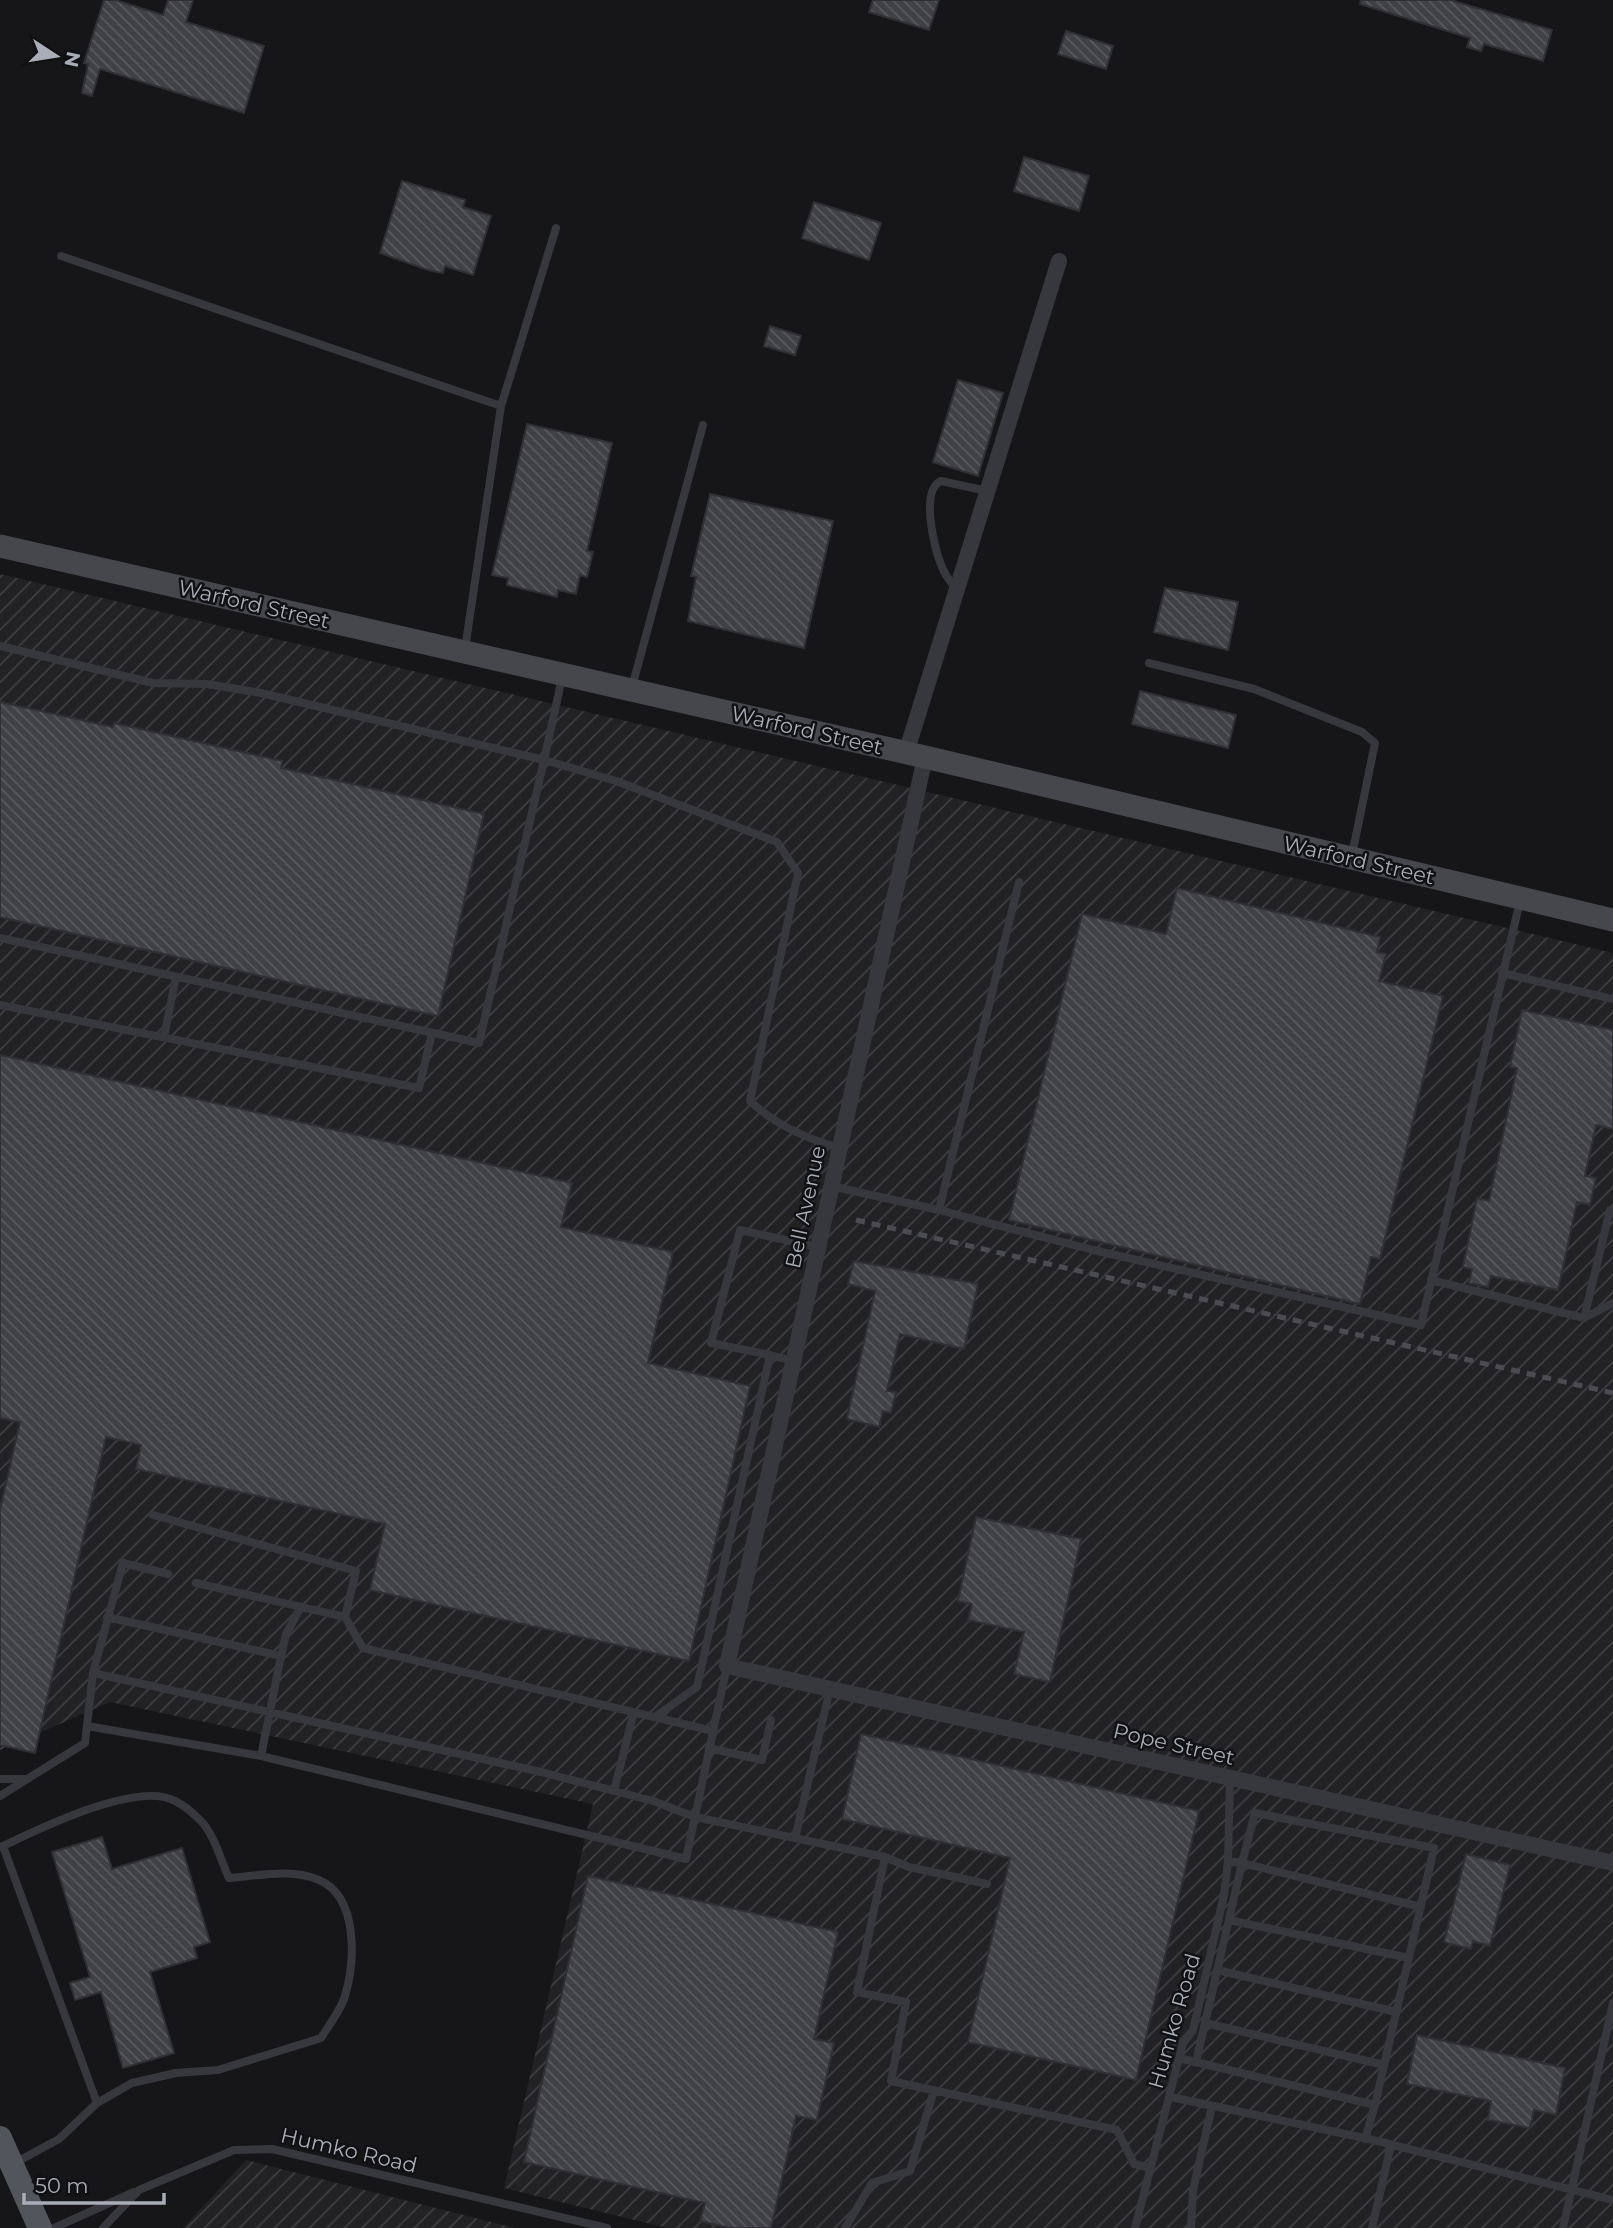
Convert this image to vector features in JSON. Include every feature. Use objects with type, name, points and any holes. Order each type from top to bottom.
[{"type":"main road","name":"Warford Street","points":[[0,546],[916,755],[1613,920]]},
{"type":"main road","points":[[0,2138],[10,2166],[40,2228]]},
{"type":"street","name":"Bell Avenue","points":[[727,1666],[839,1148],[916,755],[957,590],[1059,261]]},
{"type":"street","name":"Pope Street","points":[[727,1666],[1613,1863]]},
{"type":"lane","points":[[465,652],[501,406],[556,228]]},
{"type":"lane","points":[[61,256],[501,406]]},
{"type":"lane","points":[[631,690],[703,425]]},
{"type":"lane","points":[[957,590],[942,567],[929,496],[936,483],[942,481],[987,491]]},
{"type":"lane","points":[[0,646],[153,683],[207,684],[261,693],[544,761],[616,781],[777,842],[798,873],[750,1101],[768,1118],[813,1140],[839,1148]]},
{"type":"lane","points":[[1149,663],[1254,689],[1362,732],[1375,743],[1352,858]]},
{"type":"lane","points":[[0,938],[479,1043],[563,674]]},
{"type":"lane","points":[[939,1210],[1019,882]]},
{"type":"lane","points":[[831,1186],[939,1210],[1093,1251],[1421,1325],[1520,898]]},
{"type":"lane","points":[[1502,973],[1613,999]]},
{"type":"lane","points":[[164,1037],[176,977]]},
{"type":"lane","points":[[0,1004],[418,1088],[432,1033]]},
{"type":"lane","points":[[1584,1318],[1610,1210],[1613,1211]]},
{"type":"lane","points":[[793,1361],[711,1343],[740,1230],[818,1247]]},
{"type":"lane","points":[[1431,1280],[1584,1318],[1613,1303]]},
{"type":"lane","points":[[655,1717],[697,1687],[770,1355]]},
{"type":"lane","points":[[153,1515],[356,1571],[345,1617],[363,1648],[713,1731]]},
{"type":"lane","points":[[0,1796],[12,1791],[26,1779],[85,1743],[93,1672],[123,1563],[168,1574]]},
{"type":"lane","points":[[196,1583],[345,1617]]},
{"type":"lane","points":[[261,1756],[286,1634],[301,1607]]},
{"type":"lane","points":[[107,1617],[281,1656]]},
{"type":"lane","points":[[87,1726],[261,1756],[686,1859],[727,1666]]},
{"type":"lane","points":[[93,1672],[271,1710],[614,1791],[695,1817],[884,1857],[909,1867],[987,1884]]},
{"type":"lane","points":[[796,1838],[830,1689]]},
{"type":"lane","points":[[614,1791],[635,1712]]},
{"type":"lane","points":[[709,1748],[762,1760],[771,1720]]},
{"type":"lane","name":"Humko Road","points":[[1135,2228],[1183,2043],[1194,2030],[1224,1895],[1228,1861],[1230,1778]]},
{"type":"lane","points":[[0,1779],[26,1779]]},
{"type":"lane","points":[[10,2166],[59,2139],[97,2103],[132,2083],[176,2073],[218,2070],[321,2038],[345,1998],[351,1961],[348,1916],[337,1891],[319,1880],[288,1873],[229,1878],[203,1822],[174,1800],[155,1796],[109,1803],[44,1826],[1,1847],[97,2103]]},
{"type":"lane","points":[[1196,2062],[1255,1813],[1434,1848],[1365,2139]]},
{"type":"lane","points":[[884,1857],[857,1992],[906,2002],[891,2081],[1117,2130],[1123,2138],[1127,2156],[1134,2164],[1151,2168]]},
{"type":"lane","points":[[1228,1861],[1421,1907]]},
{"type":"lane","points":[[1229,1920],[1409,1958]]},
{"type":"lane","points":[[1217,1970],[1396,2012]]},
{"type":"lane","points":[[1563,2228],[1613,2003]]},
{"type":"lane","points":[[1205,2023],[1384,2065]]},
{"type":"lane","points":[[1180,2058],[1375,2105]]},
{"type":"lane","points":[[845,2228],[872,2183],[910,2171],[934,2090]]},
{"type":"lane","points":[[1171,2097],[1391,2145],[1613,2200]]},
{"type":"lane","points":[[1191,2228],[1193,2190],[1212,2106]]},
{"type":"lane","points":[[1372,2228],[1391,2145]]},
{"type":"lane","name":"Humko Road","points":[[103,2228],[139,2190],[234,2150],[272,2149],[607,2228]]},
{"type":"lane","points":[[54,2228],[139,2190]]},
{"type":"shaded area","points":[[0,574],[1613,953],[1613,2228],[667,2228],[504,2188],[593,1804],[110,1702],[0,1750]]},
{"type":"shaded area","points":[[246,2160],[515,2228],[183,2228]]},
{"type":"building","points":[[104,0],[115,0],[163,15],[168,0],[193,0],[186,22],[264,46],[244,113],[100,69],[92,96],[82,93],[88,64],[84,63]]},
{"type":"building","points":[[873,0],[939,0],[929,30],[869,12]]},
{"type":"building","points":[[1361,0],[1450,0],[1552,30],[1543,61],[1484,44],[1481,51],[1467,47],[1470,38],[1360,4]]},
{"type":"building","points":[[1066,31],[1113,46],[1106,69],[1058,54]]},
{"type":"building","points":[[1024,157],[1089,176],[1079,211],[1014,191]]},
{"type":"building","points":[[402,181],[465,200],[463,207],[491,216],[473,275],[445,266],[443,273],[428,270],[380,253]]},
{"type":"building","points":[[814,202],[881,223],[869,260],[802,238]]},
{"type":"building","points":[[770,326],[801,336],[795,355],[764,346]]},
{"type":"building","points":[[958,380],[1003,393],[978,476],[933,462]]},
{"type":"building","points":[[527,424],[612,443],[587,551],[593,552],[587,577],[580,575],[576,594],[558,590],[557,597],[507,585],[508,578],[492,575]]},
{"type":"building","points":[[710,494],[833,521],[804,648],[688,621],[696,577],[691,576]]},
{"type":"building","points":[[1165,588],[1238,602],[1228,650],[1154,632]]},
{"type":"building","points":[[1140,691],[1236,715],[1228,748],[1132,724]]},
{"type":"building","points":[[0,702],[113,727],[114,723],[282,761],[281,768],[484,814],[438,1016],[0,917]]},
{"type":"building","points":[[1177,888],[1380,937],[1377,952],[1386,954],[1379,981],[1443,996],[1380,1259],[1371,1257],[1360,1304],[1009,1220],[1082,914],[1166,934]]},
{"type":"building","points":[[1522,1010],[1613,1030],[1613,1129],[1596,1125],[1585,1176],[1596,1178],[1590,1205],[1577,1202],[1558,1290],[1491,1276],[1488,1287],[1469,1283],[1472,1269],[1463,1267],[1477,1198],[1489,1201],[1517,1068],[1510,1067]]},
{"type":"building","points":[[0,1055],[572,1183],[561,1227],[673,1252],[648,1363],[750,1386],[689,1661],[370,1590],[385,1524],[136,1469],[141,1445],[106,1437],[35,1753],[0,1745],[0,1510],[20,1422],[0,1418]]},
{"type":"building","points":[[854,1261],[978,1284],[964,1349],[900,1334],[887,1391],[896,1392],[891,1413],[883,1411],[879,1427],[847,1419],[875,1291],[848,1284]]},
{"type":"building","points":[[976,1517],[1081,1539],[1050,1682],[1014,1674],[1024,1632],[968,1620],[972,1604],[958,1601]]},
{"type":"building","points":[[861,1734],[1199,1811],[1136,2080],[968,2042],[1010,1858],[842,1819]]},
{"type":"building","points":[[102,1837],[112,1869],[182,1848],[210,1942],[194,1947],[197,1958],[150,1972],[174,2053],[123,2068],[101,1992],[75,2000],[70,1983],[90,1977],[52,1852]]},
{"type":"building","points":[[1466,1854],[1510,1865],[1490,1946],[1473,1941],[1471,1949],[1444,1942]]},
{"type":"building","points":[[588,1876],[838,1932],[814,2039],[834,2043],[817,2120],[796,2116],[771,2228],[730,2228],[700,2221],[705,2203],[524,2162]]},
{"type":"building","points":[[1417,2035],[1565,2068],[1556,2115],[1534,2110],[1530,2128],[1488,2120],[1491,2101],[1407,2084]]},
{"type":"railway","points":[[856,1220],[1613,1393]]}]
